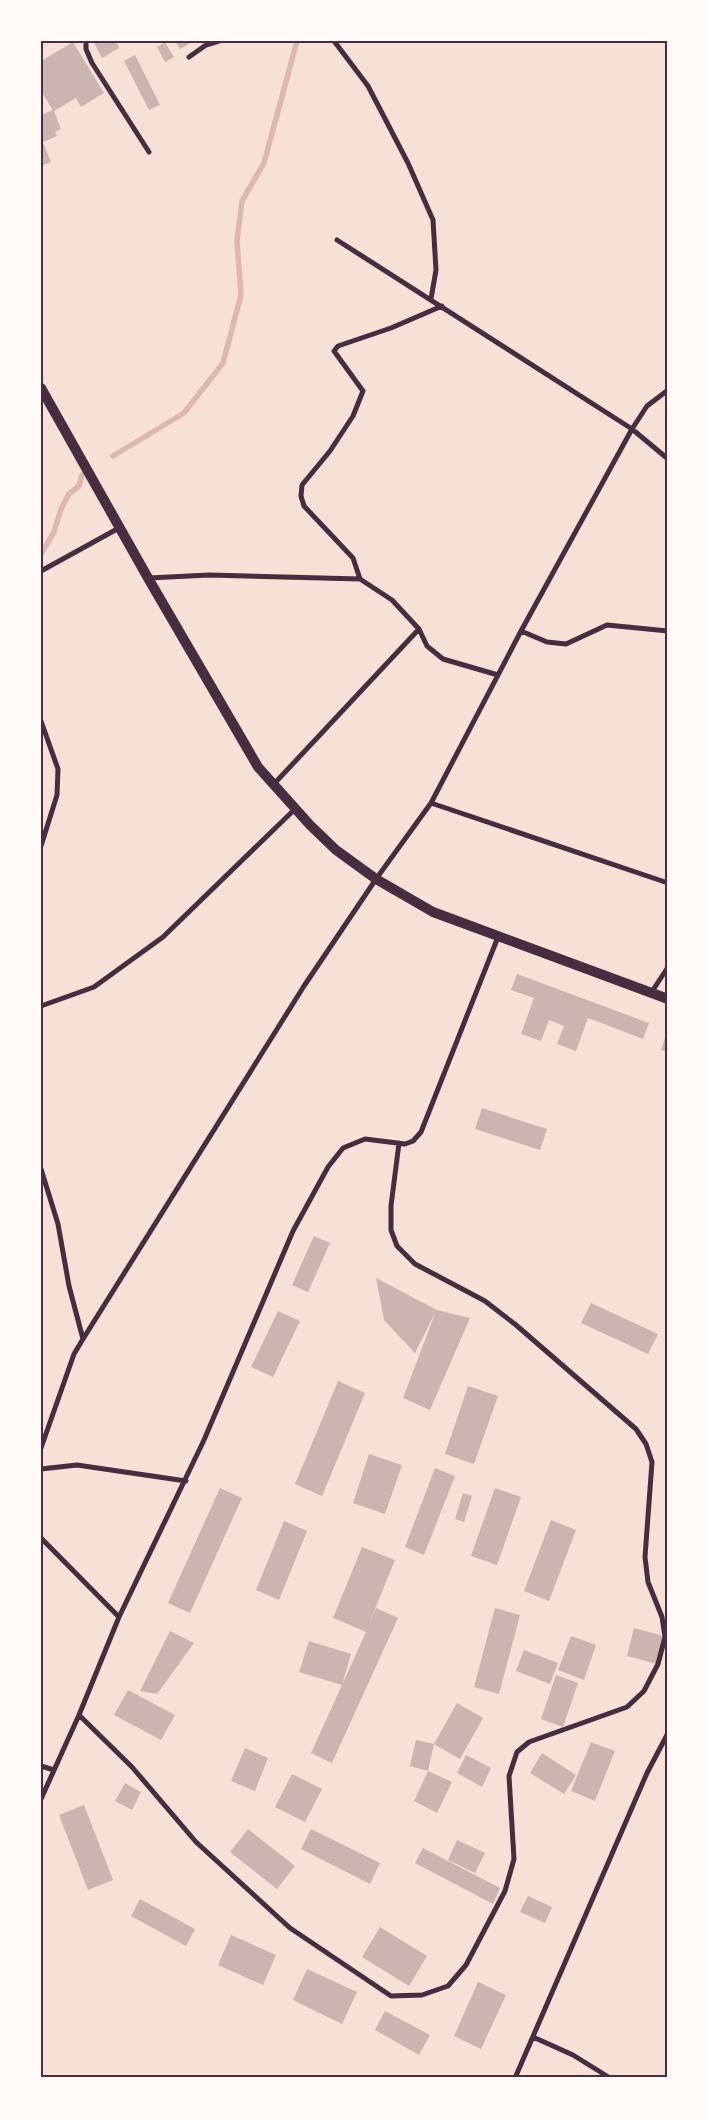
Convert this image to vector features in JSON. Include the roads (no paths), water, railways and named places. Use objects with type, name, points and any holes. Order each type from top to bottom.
[{"type":"main road","points":[[41,388],[148,578],[258,767],[295,809],[336,850],[376,879],[433,912],[668,999]]},
{"type":"street","points":[[86,41],[86,49],[92,63],[149,152]]},
{"type":"street","points":[[190,57],[206,46],[218,41]]},
{"type":"street","points":[[334,41],[368,86],[408,163],[433,220],[436,270],[431,299]]},
{"type":"street","points":[[337,240],[632,429],[668,459]]},
{"type":"street","points":[[360,579],[353,558],[304,506],[301,496],[302,485],[330,451],[353,416],[363,391],[334,351],[338,346],[391,328],[442,306]]},
{"type":"street","points":[[41,1448],[74,1354],[304,986],[376,879],[431,803],[521,630],[632,429],[647,406],[668,390]]},
{"type":"street","points":[[41,571],[120,528]]},
{"type":"street","points":[[148,578],[209,575],[360,579],[392,600],[419,629],[427,646],[443,659],[498,676]]},
{"type":"street","points":[[521,630],[547,642],[566,644],[607,625],[668,631]]},
{"type":"street","points":[[273,785],[419,629]]},
{"type":"street","points":[[41,721],[58,770],[57,795],[41,846]]},
{"type":"street","points":[[431,803],[668,883]]},
{"type":"street","points":[[41,1006],[94,987],[163,937],[295,809]]},
{"type":"street","points":[[41,1799],[119,1617],[186,1480],[293,1231],[328,1167],[343,1148],[365,1139],[405,1144],[413,1141],[421,1132],[498,937]]},
{"type":"street","points":[[651,993],[668,967]]},
{"type":"street","points":[[79,1714],[132,1767],[196,1842],[290,1928],[391,1996],[422,1995],[448,1986],[466,1966],[505,1890],[514,1859],[508,1776],[517,1752],[529,1742],[627,1707],[644,1691],[658,1664],[665,1637],[662,1617],[648,1582],[645,1557],[652,1462],[646,1444],[636,1429],[516,1325],[485,1301],[415,1264],[397,1246],[391,1230],[391,1206],[399,1143]]},
{"type":"street","points":[[41,1169],[58,1224],[69,1286],[83,1339]]},
{"type":"street","points":[[41,1469],[77,1466],[186,1480]]},
{"type":"street","points":[[42,1540],[119,1617]]},
{"type":"street","points":[[515,2078],[647,1773],[668,1733]]},
{"type":"street","points":[[41,1766],[54,1770]]},
{"type":"street","points":[[533,2037],[573,2055],[610,2078]]},
{"type":"waterway","points":[[113,456],[184,413],[223,363],[241,295],[237,241],[242,201],[264,163],[297,41]]},
{"type":"waterway","points":[[41,554],[54,532],[61,509],[69,494],[79,486],[82,475]]}]
